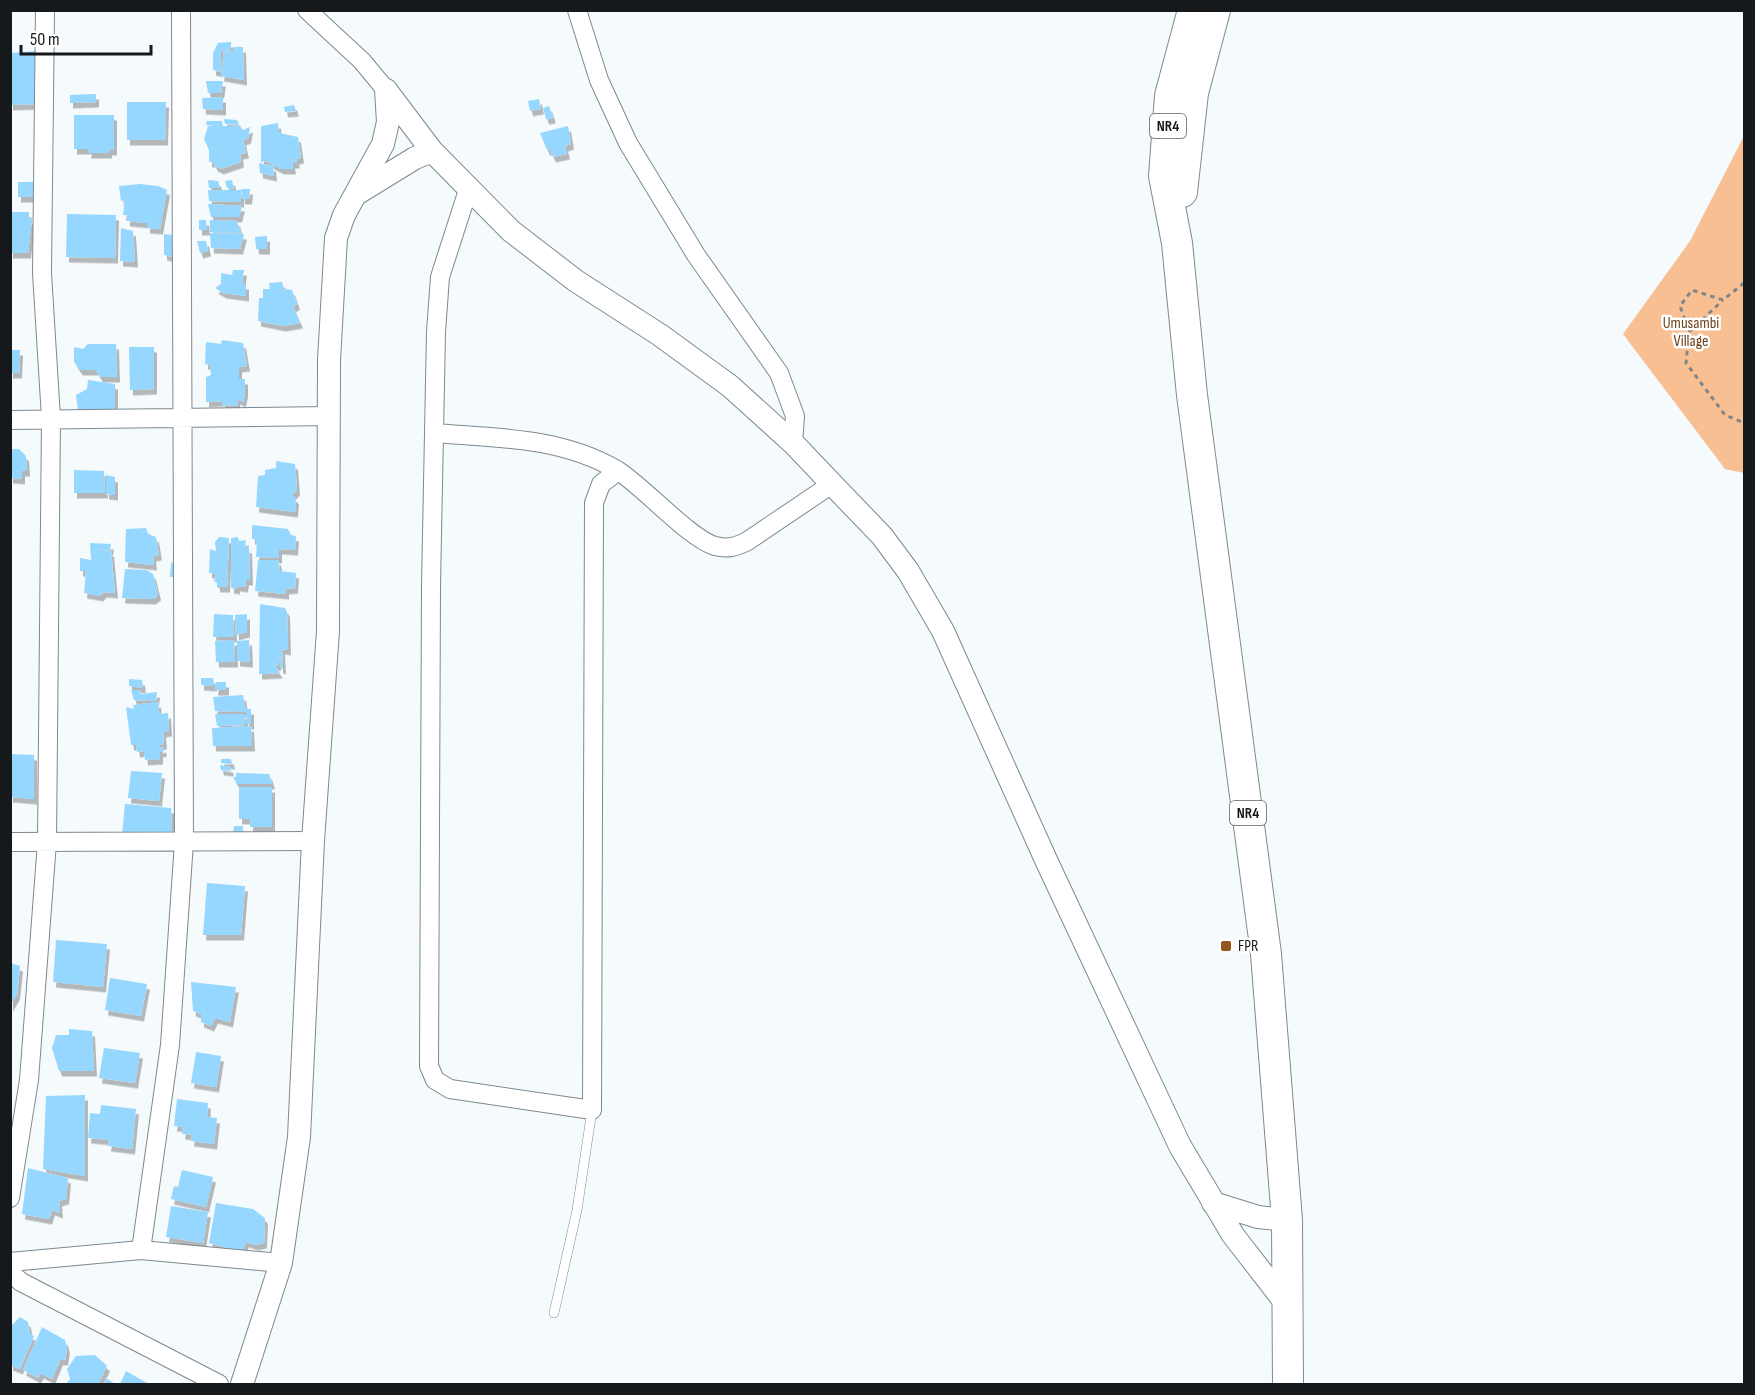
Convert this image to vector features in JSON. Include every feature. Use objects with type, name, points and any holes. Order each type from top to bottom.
[{"type":"highway","name":"NR4","points":[[1193,10],[1170,96],[1164,176],[1177,243],[1192,395],[1266,954],[1287,1220],[1288,1384]]},
{"type":"highway","name":"NR4","points":[[1177,243],[1193,93],[1215,10]]},
{"type":"street","points":[[10,1198],[29,1080],[47,843],[51,418],[42,273],[45,10]]},
{"type":"street","points":[[141,1250],[170,1045],[184,842],[185,416],[181,10]]},
{"type":"street","points":[[307,10],[362,61],[432,151],[511,231],[544,258],[700,363],[730,386],[793,443],[882,536],[908,571],[943,631],[1046,860],[1180,1146],[1233,1236],[1288,1306]]},
{"type":"street","points":[[577,10],[599,80],[628,143],[696,255],[779,373],[795,416],[793,443]]},
{"type":"street","points":[[242,1384],[282,1263],[299,1137],[313,841],[328,631],[330,321],[336,238],[344,215],[383,144],[388,122],[386,90]]},
{"type":"street","points":[[356,195],[415,158],[432,151]]},
{"type":"street","points":[[468,190],[440,277],[434,433],[428,907],[431,1074],[440,1084],[450,1089],[592,1110],[594,503],[601,484],[618,471]]},
{"type":"street","points":[[10,420],[185,416],[329,416]]},
{"type":"street","points":[[434,433],[538,442],[581,452],[618,471],[704,541],[723,548],[734,547],[746,542],[832,484]]},
{"type":"street","points":[[10,842],[313,841]]},
{"type":"street","points":[[1213,1203],[1258,1217],[1287,1220]]},
{"type":"street","points":[[10,1262],[141,1250],[282,1263]]},
{"type":"street","points":[[10,1272],[21,1282],[219,1384]]},
{"type":"lane","points":[[554,1313],[577,1210],[592,1110]]},
{"type":"path","points":[[1689,332],[1744,283]]},
{"type":"path","points":[[1723,300],[1692,290],[1680,306],[1689,332],[1686,363],[1725,416],[1744,423]]},
{"type":"green space","name":"Umusambi Village","points":[[1744,136],[1744,473],[1725,469],[1623,334],[1690,241]]},
{"type":"building","points":[[231,42],[231,50],[219,51],[221,51],[220,72],[213,70],[213,53],[218,43]]},
{"type":"building","points":[[234,47],[243,47],[244,80],[221,76],[224,51],[233,52]]},
{"type":"building","points":[[38,51],[40,104],[10,105],[10,53]]},
{"type":"building","points":[[206,81],[223,81],[221,93],[208,93]]},
{"type":"building","points":[[96,94],[96,102],[70,103],[70,95]]},
{"type":"building","points":[[223,97],[223,110],[203,109],[202,98]]},
{"type":"building","points":[[539,99],[541,109],[530,111],[528,101]]},
{"type":"building","points":[[127,102],[166,102],[165,140],[127,140]]},
{"type":"building","points":[[294,105],[296,111],[285,112],[284,107]]},
{"type":"building","points":[[549,106],[553,118],[546,119],[543,108]]},
{"type":"building","points":[[74,115],[114,115],[114,150],[109,150],[109,153],[88,153],[89,149],[74,149]]},
{"type":"building","points":[[224,119],[237,120],[239,125],[225,124]]},
{"type":"building","points":[[207,121],[222,121],[223,127],[206,125]]},
{"type":"building","points":[[278,123],[279,133],[298,137],[301,158],[296,159],[297,163],[292,163],[293,169],[281,169],[266,161],[261,162],[261,126]]},
{"type":"building","points":[[208,126],[240,126],[243,130],[250,127],[248,138],[243,140],[246,153],[240,154],[241,162],[221,169],[213,162],[209,162],[209,150],[204,139]]},
{"type":"building","points":[[568,126],[571,144],[565,146],[567,154],[553,157],[550,150],[547,150],[540,133]]},
{"type":"building","points":[[259,163],[273,166],[274,176],[260,173]]},
{"type":"building","points":[[208,180],[218,181],[220,188],[209,188]]},
{"type":"building","points":[[232,180],[234,189],[227,188],[225,181]]},
{"type":"building","points":[[18,182],[36,182],[36,197],[18,197]]},
{"type":"building","points":[[140,184],[158,186],[167,190],[160,229],[147,228],[147,223],[127,221],[127,215],[123,215],[125,200],[121,201],[119,186]]},
{"type":"building","points":[[241,189],[250,189],[249,199],[242,199]]},
{"type":"building","points":[[208,190],[241,190],[241,202],[209,201]]},
{"type":"building","points":[[208,204],[242,206],[239,217],[211,217]]},
{"type":"building","points":[[10,212],[29,212],[29,218],[32,218],[28,253],[10,253]]},
{"type":"building","points":[[67,214],[116,215],[115,258],[66,257]]},
{"type":"building","points":[[199,220],[206,220],[207,230],[199,230]]},
{"type":"building","points":[[210,220],[237,221],[241,233],[210,232]]},
{"type":"building","points":[[121,228],[133,231],[135,262],[120,261]]},
{"type":"building","points":[[210,233],[244,234],[240,249],[211,248]]},
{"type":"building","points":[[164,234],[174,235],[173,257],[164,255]]},
{"type":"building","points":[[267,236],[267,249],[256,249],[255,237]]},
{"type":"building","points":[[197,241],[206,241],[208,251],[200,253]]},
{"type":"building","points":[[233,270],[244,270],[242,284],[246,284],[246,296],[223,293],[215,288],[221,284],[221,273],[232,275]]},
{"type":"building","points":[[282,282],[284,289],[292,290],[297,304],[293,307],[300,323],[283,326],[258,321],[259,298],[263,298],[263,289],[270,289],[269,283]]},
{"type":"building","points":[[222,340],[243,343],[247,366],[239,367],[239,379],[245,379],[245,392],[243,402],[237,399],[238,406],[222,405],[222,401],[206,402],[206,377],[211,375],[210,365],[205,364],[206,342],[221,344]]},
{"type":"building","points":[[88,344],[116,344],[117,377],[100,377],[96,370],[80,370],[74,362],[74,347],[83,349]]},
{"type":"building","points":[[129,347],[154,347],[154,389],[130,390]]},
{"type":"building","points":[[10,350],[20,350],[19,373],[10,373]]},
{"type":"building","points":[[88,380],[115,384],[115,413],[78,411],[76,395],[87,389]]},
{"type":"building","points":[[10,449],[19,449],[26,456],[27,471],[22,471],[22,479],[10,478]]},
{"type":"building","points":[[276,461],[295,464],[297,490],[292,495],[296,499],[295,512],[256,507],[258,476],[265,475],[265,470],[276,468]]},
{"type":"building","points":[[74,470],[104,471],[105,493],[74,493]]},
{"type":"building","points":[[106,475],[115,477],[115,495],[106,494]]},
{"type":"building","points":[[252,525],[288,529],[291,535],[296,536],[295,550],[279,549],[279,558],[256,557],[257,540],[252,539]]},
{"type":"building","points":[[146,528],[148,534],[156,537],[159,555],[153,556],[154,565],[125,562],[126,529]]},
{"type":"building","points":[[219,537],[229,538],[227,587],[217,587],[214,581],[216,574],[209,573],[210,549],[216,551],[215,542]]},
{"type":"building","points":[[238,537],[239,541],[246,540],[245,547],[249,548],[250,580],[246,580],[245,587],[237,586],[237,589],[231,588],[231,538]]},
{"type":"building","points":[[90,543],[111,544],[110,550],[94,549],[111,551],[115,593],[104,592],[100,596],[84,593],[86,571],[80,571],[80,558],[91,560]]},
{"type":"building","points":[[258,560],[278,560],[280,571],[296,573],[295,588],[286,589],[286,594],[255,591]]},
{"type":"building","points":[[174,562],[173,577],[170,577],[171,563]]},
{"type":"building","points":[[125,569],[146,570],[153,574],[158,595],[153,599],[122,598]]},
{"type":"building","points":[[260,604],[285,608],[287,612],[288,650],[282,649],[283,669],[280,668],[280,658],[278,665],[275,666],[280,673],[259,674]]},
{"type":"building","points":[[214,614],[233,615],[234,637],[213,637]]},
{"type":"building","points":[[247,614],[247,632],[236,635],[235,615]]},
{"type":"building","points":[[234,640],[235,662],[216,662],[215,641]]},
{"type":"building","points":[[249,640],[250,662],[237,661],[237,641]]},
{"type":"building","points":[[201,678],[213,678],[214,686],[201,685]]},
{"type":"building","points":[[129,679],[142,680],[143,688],[129,686]]},
{"type":"building","points":[[216,682],[226,682],[226,690],[215,690]]},
{"type":"building","points":[[131,690],[140,690],[141,694],[157,692],[156,701],[134,700]]},
{"type":"building","points":[[243,695],[246,712],[215,711],[213,697]]},
{"type":"building","points":[[158,702],[159,714],[168,713],[169,731],[163,732],[164,744],[159,745],[164,751],[160,752],[160,759],[145,760],[144,751],[137,752],[136,745],[131,745],[126,707],[134,709],[133,705]]},
{"type":"building","points":[[246,709],[251,709],[251,724],[246,724]]},
{"type":"building","points":[[215,714],[245,714],[245,725],[217,726]]},
{"type":"building","points":[[251,726],[252,746],[213,746],[212,728]]},
{"type":"building","points":[[10,754],[34,755],[34,799],[10,797]]},
{"type":"building","points":[[221,759],[231,759],[232,764],[221,763]]},
{"type":"building","points":[[220,765],[230,767],[231,771],[221,770]]},
{"type":"building","points":[[131,771],[162,773],[159,801],[128,798]]},
{"type":"building","points":[[236,773],[269,774],[272,784],[237,784],[233,777],[236,777]]},
{"type":"building","points":[[239,787],[272,787],[272,827],[250,827],[250,819],[239,819]]},
{"type":"building","points":[[125,804],[171,808],[172,833],[122,835]]},
{"type":"building","points":[[234,826],[243,826],[243,834],[233,833]]},
{"type":"building","points":[[207,883],[245,886],[241,935],[203,935]]},
{"type":"building","points":[[56,940],[107,944],[103,987],[53,982]]},
{"type":"building","points":[[10,963],[20,966],[17,994],[10,1006]]},
{"type":"building","points":[[110,978],[147,984],[141,1016],[105,1010]]},
{"type":"building","points":[[191,982],[236,987],[230,1022],[215,1018],[211,1026],[201,1022],[201,1014],[193,1011]]},
{"type":"building","points":[[69,1029],[92,1031],[94,1071],[59,1071],[52,1048],[56,1035],[69,1035]]},
{"type":"building","points":[[104,1048],[140,1053],[135,1083],[99,1078]]},
{"type":"building","points":[[196,1052],[221,1056],[216,1087],[191,1083]]},
{"type":"building","points":[[85,1095],[85,1176],[43,1169],[46,1096]]},
{"type":"building","points":[[177,1099],[208,1103],[207,1117],[217,1118],[214,1144],[191,1141],[192,1135],[182,1134],[183,1127],[174,1126]]},
{"type":"building","points":[[101,1105],[136,1109],[132,1149],[108,1146],[109,1140],[88,1138],[90,1113],[100,1114]]},
{"type":"building","points":[[28,1168],[68,1178],[66,1199],[59,1201],[60,1213],[52,1210],[49,1219],[22,1214]]},
{"type":"building","points":[[182,1170],[213,1177],[206,1207],[171,1199],[174,1186],[178,1187]]},
{"type":"building","points":[[216,1203],[253,1209],[265,1218],[264,1243],[255,1245],[246,1242],[242,1252],[209,1243]]},
{"type":"building","points":[[171,1206],[208,1212],[203,1243],[166,1237]]},
{"type":"building","points":[[20,1317],[28,1322],[30,1334],[34,1336],[20,1369],[10,1365],[10,1327]]},
{"type":"building","points":[[42,1327],[65,1340],[67,1348],[65,1360],[60,1360],[52,1379],[41,1373],[38,1378],[23,1370]]},
{"type":"building","points":[[95,1355],[107,1366],[98,1384],[66,1384],[70,1379],[67,1369],[76,1356]]},
{"type":"building","points":[[126,1371],[147,1383],[120,1384]]},
{"type":"building","points":[[106,1378],[115,1384],[104,1384]]},
{"type":"place","name":"FPR","points":[[1226,946]]}]
